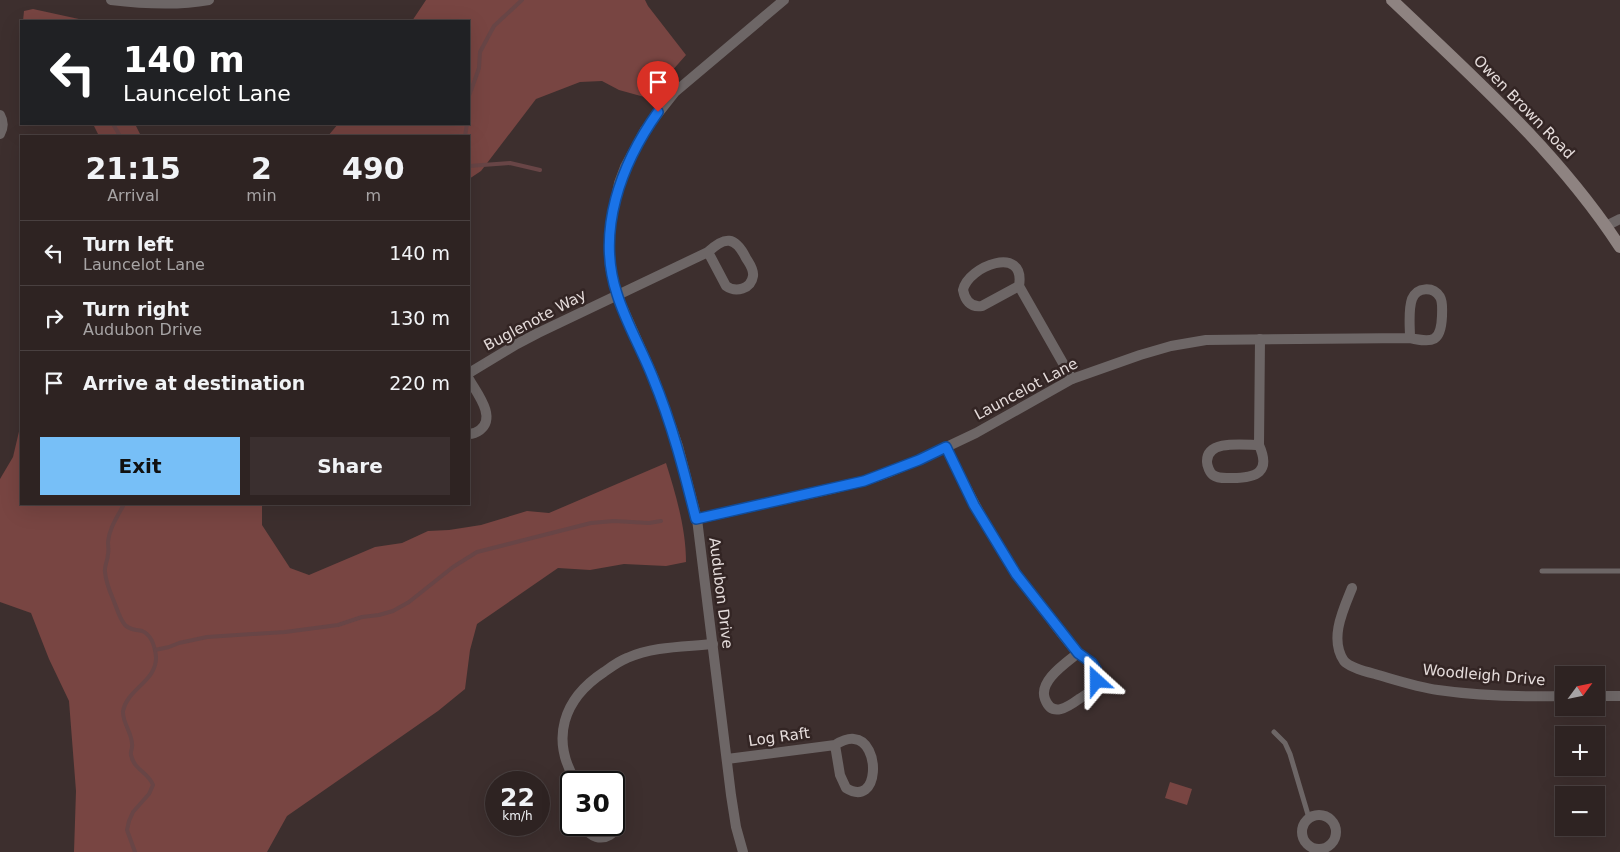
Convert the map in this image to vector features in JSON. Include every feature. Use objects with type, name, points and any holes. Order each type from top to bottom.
[{"type":"street","points":[[111,0],[145,4],[191,4],[209,0]]},
{"type":"street","name":"Audubon Drive","points":[[743,852],[736,827],[696,519],[678,446],[666,411],[653,376],[617,295],[610,267],[609,244],[611,221],[622,175],[645,130],[675,92],[784,0]]},
{"type":"street","name":"Owen Brown Road","points":[[1392,0],[1519,122],[1579,190],[1620,247]]},
{"type":"street","points":[[0,115],[4,124],[0,134]]},
{"type":"street","points":[[1606,226],[1620,219]]},
{"type":"street","points":[[732,240],[737,243],[753,271],[751,281],[743,289],[737,290],[726,286],[708,252],[721,242],[732,240]]},
{"type":"street","name":"Buglenote Way","points":[[470,373],[517,344],[708,252]]},
{"type":"street","points":[[1019,286],[982,306],[976,307],[967,301],[963,290],[967,279],[991,264],[1002,261],[1008,262],[1016,268],[1020,275],[1019,286],[1072,380]]},
{"type":"street","name":"Launcelot Lane","points":[[696,519],[864,481],[919,460],[946,447],[1072,380],[1140,355],[1171,346],[1206,340],[1410,338],[1430,341],[1440,333],[1442,302],[1440,297],[1428,288],[1418,292],[1412,300],[1410,338]]},
{"type":"street","points":[[1259,445],[1222,445],[1215,448],[1208,457],[1207,463],[1210,471],[1219,478],[1249,478],[1260,471],[1263,464],[1259,445],[1260,339]]},
{"type":"street","points":[[470,381],[486,410],[487,416],[483,428],[478,432],[470,434]]},
{"type":"street","points":[[946,447],[974,505],[1016,574],[1078,653],[1092,663],[1096,669],[1098,675],[1095,686],[1067,708],[1061,710],[1054,709],[1045,700],[1044,686],[1048,680],[1078,653]]},
{"type":"street","name":"Woodleigh Drive","points":[[1352,588],[1341,618],[1338,639],[1339,651],[1345,663],[1372,674],[1438,690],[1482,694],[1555,696]]},
{"type":"street","points":[[570,771],[563,752],[562,735],[564,721],[569,708],[580,692],[592,680],[627,658],[656,649],[713,644]]},
{"type":"street","points":[[1605,696],[1620,696]]},
{"type":"street","name":"Log Raft","points":[[727,759],[835,745],[844,740],[854,739],[865,744],[869,749],[874,776],[868,788],[857,792],[846,788],[840,775],[835,745]]},
{"type":"street","points":[[1314,815],[1325,816],[1335,824],[1336,838],[1332,844],[1321,850],[1314,851],[1305,842],[1302,835],[1304,824],[1314,815]]},
{"type":"street","points":[[593,836],[605,838],[608,836]]},
{"type":"lane","points":[[1542,571],[1620,571]]},
{"type":"lane","points":[[1274,732],[1285,743],[1290,754],[1309,818]]},
{"type":"shaded area","points":[[426,0],[645,0],[686,55],[648,98],[619,90],[602,81],[580,82],[536,99],[481,171],[470,178],[470,135],[329,135],[337,125],[470,125],[470,20],[413,20]]},
{"type":"shaded area","points":[[33,9],[83,20],[23,20],[24,11]]},
{"type":"shaded area","points":[[94,125],[136,125],[140,135],[98,135]]},
{"type":"shaded area","points":[[20,427],[20,505],[262,505],[262,525],[290,568],[309,575],[375,547],[402,543],[428,531],[481,525],[527,511],[549,513],[666,463],[677,500],[686,550],[686,562],[666,566],[624,564],[590,570],[558,568],[477,624],[470,650],[465,689],[438,711],[287,816],[267,852],[74,852],[76,791],[69,701],[49,659],[31,613],[0,602],[0,479],[13,457]]},
{"type":"shaded area","points":[[1170,782],[1192,789],[1187,805],[1165,798]]},
{"type":"waterway","points":[[470,93],[479,68],[480,52],[494,26],[522,0]]},
{"type":"waterway","points":[[114,125],[119,135]]},
{"type":"waterway","points":[[465,135],[467,125]]},
{"type":"waterway","points":[[470,166],[510,163],[540,170]]},
{"type":"waterway","points":[[123,505],[109,537],[105,570],[106,581],[123,623],[129,628],[142,631],[151,638],[156,657],[152,672],[130,697],[123,711],[132,740],[131,754],[133,760],[153,785],[149,794],[133,812],[129,821],[127,830],[135,852]]},
{"type":"waterway","points":[[155,650],[207,637],[285,632],[338,625],[362,617],[379,615],[393,611],[409,602],[453,567],[477,552],[591,523],[614,521],[649,523],[661,521]]},
{"type":"route","points":[[658,112],[645,130],[620,183],[611,221],[610,267],[617,295],[653,376],[672,428],[696,519],[864,481],[919,460],[946,447],[974,505],[1016,574],[1078,653],[1092,663],[1098,675],[1097,681]]}]
